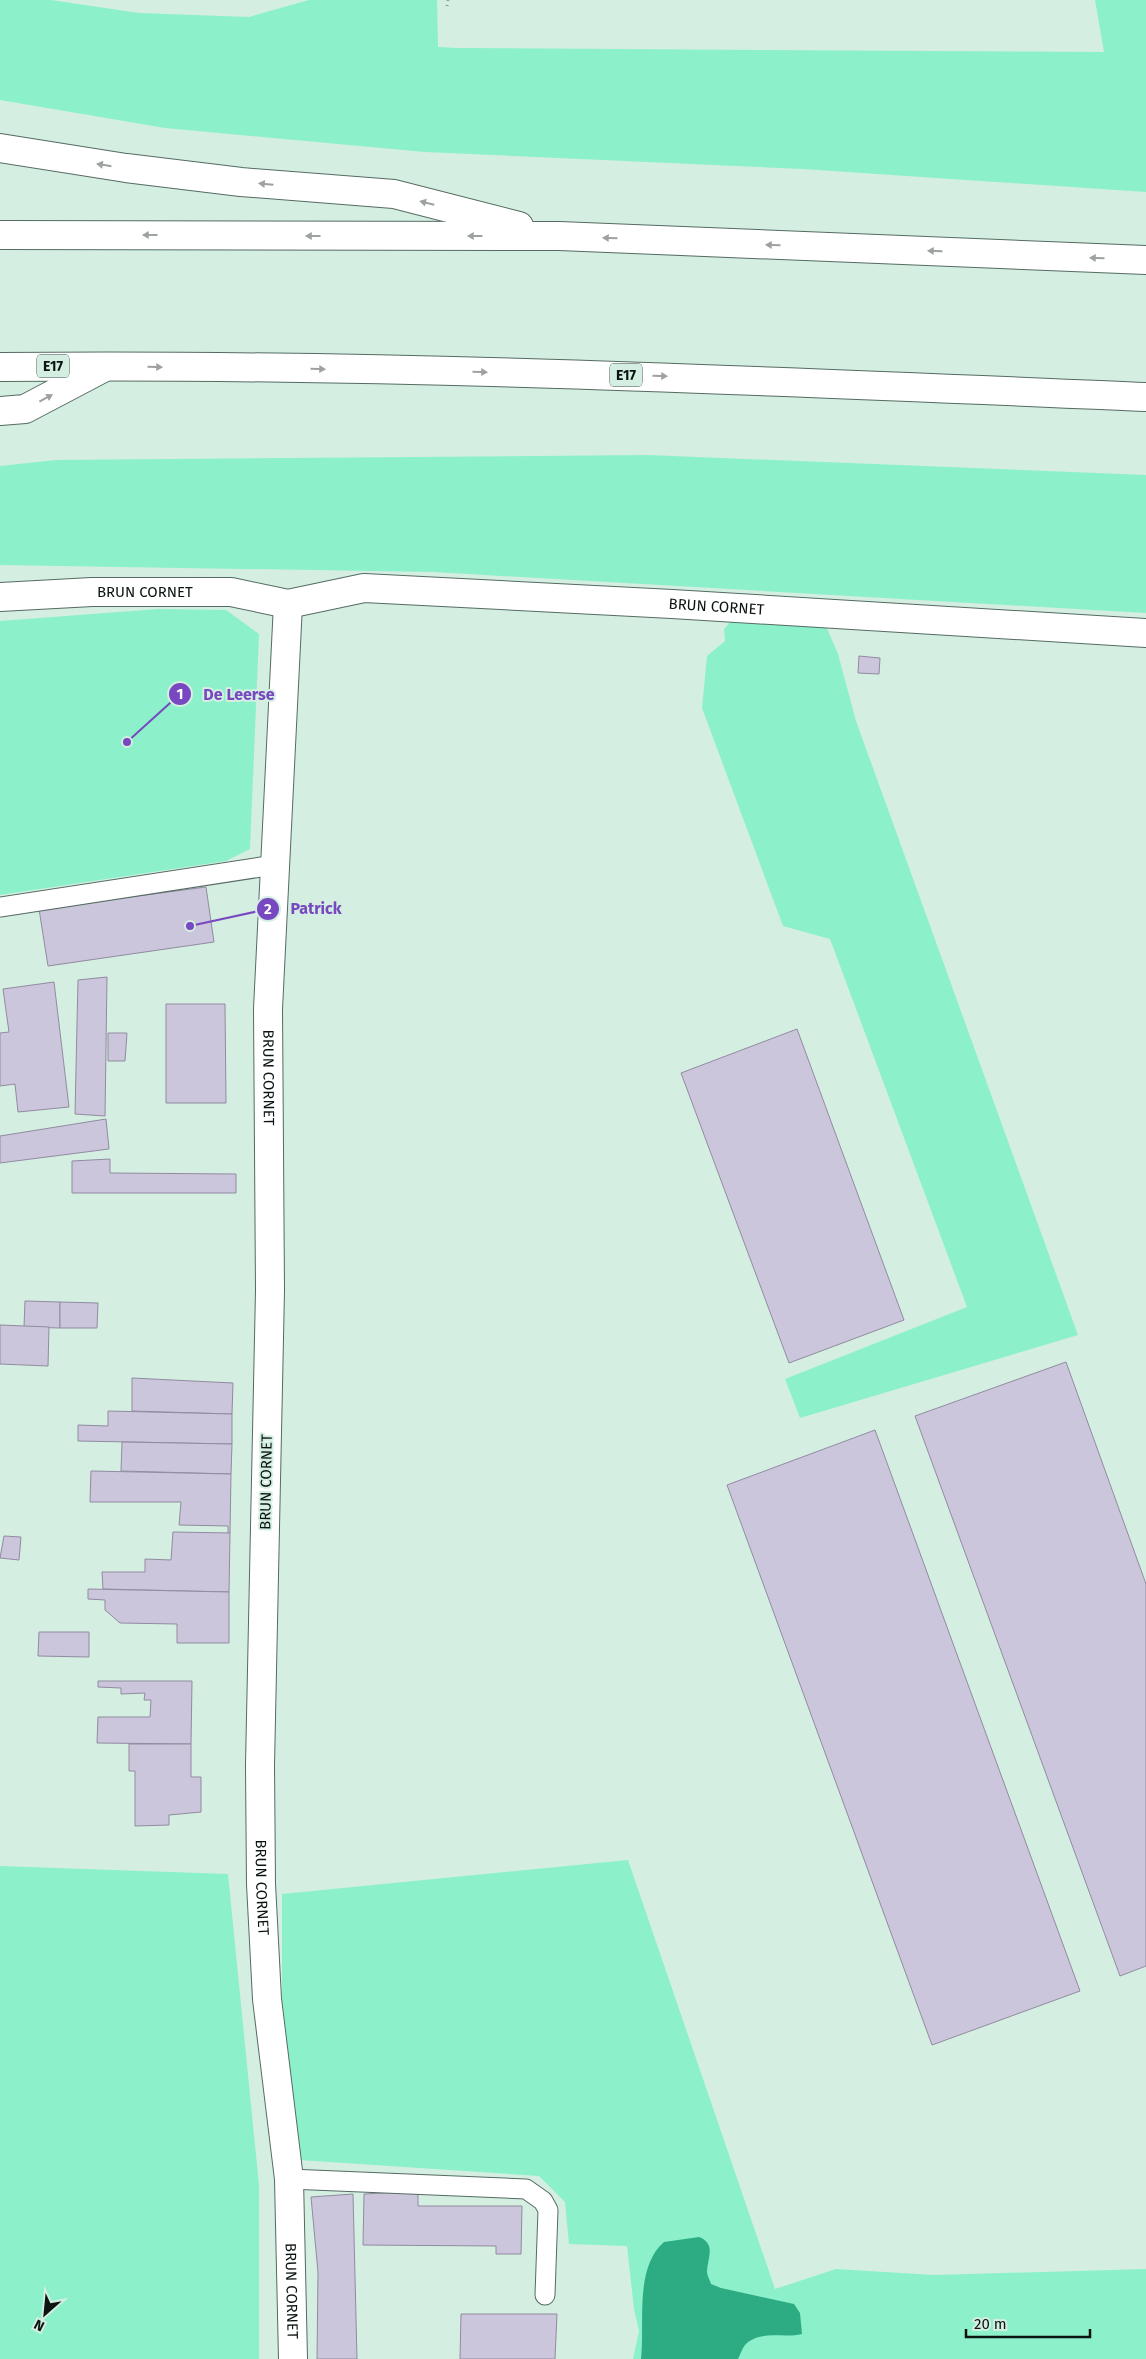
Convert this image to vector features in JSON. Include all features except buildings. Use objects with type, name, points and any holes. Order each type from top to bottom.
[{"type":"main road","points":[[0,148],[126,168],[241,182],[394,194],[559,236]]},
{"type":"main road","points":[[0,235],[559,236],[1146,260]]},
{"type":"main road","points":[[0,411],[25,409],[106,366]]},
{"type":"main road","name":"E17","points":[[0,367],[106,366],[600,374],[1146,397]]},
{"type":"main road","name":"BRUN CORNET","points":[[0,597],[92,592],[231,592],[288,604],[364,588],[672,604],[1146,634]]},
{"type":"main road","name":"BRUN CORNET","points":[[288,604],[268,1009],[270,1290],[260,1765],[261,1884],[267,1999],[289,2179],[293,2359]]},
{"type":"lane","points":[[0,907],[274,864]]},
{"type":"lane","points":[[289,2179],[526,2189],[543,2201],[548,2210],[545,2295]]},
{"type":"path","points":[[447,6],[448,0]]},
{"type":"shaded area","points":[[0,0],[51,0],[139,13],[249,17],[309,0],[437,0],[438,47],[457,48],[1104,52],[1095,0],[1146,0],[1146,192],[803,169],[425,152],[165,128],[0,100]]},
{"type":"shaded area","points":[[648,455],[1146,475],[1146,613],[434,572],[0,565],[0,466],[56,460]]},
{"type":"shaded area","points":[[158,609],[226,610],[259,634],[250,849],[226,861],[0,895],[0,621]]},
{"type":"shaded area","points":[[731,621],[826,626],[838,654],[856,721],[1078,1335],[800,1418],[785,1379],[967,1307],[830,939],[783,926],[702,708],[707,656],[725,641],[724,629]]},
{"type":"shaded area","points":[[628,1860],[775,2289],[836,2269],[934,2275],[1146,2269],[1146,2359],[633,2359],[639,2331],[634,2309],[627,2246],[569,2244],[565,2202],[539,2176],[299,2160],[282,2004],[282,1894]]},
{"type":"shaded area","points":[[0,1866],[228,1874],[259,2185],[259,2359],[0,2359]]},
{"type":"shaded area","points":[[699,2237],[708,2244],[710,2252],[707,2275],[711,2284],[721,2288],[794,2304],[800,2313],[802,2334],[758,2337],[745,2345],[738,2359],[641,2359],[643,2297],[648,2266],[664,2242]]},
{"type":"place","name":"De Leerse","points":[[127,742]]},
{"type":"place","name":"Patrick","points":[[190,926]]}]
